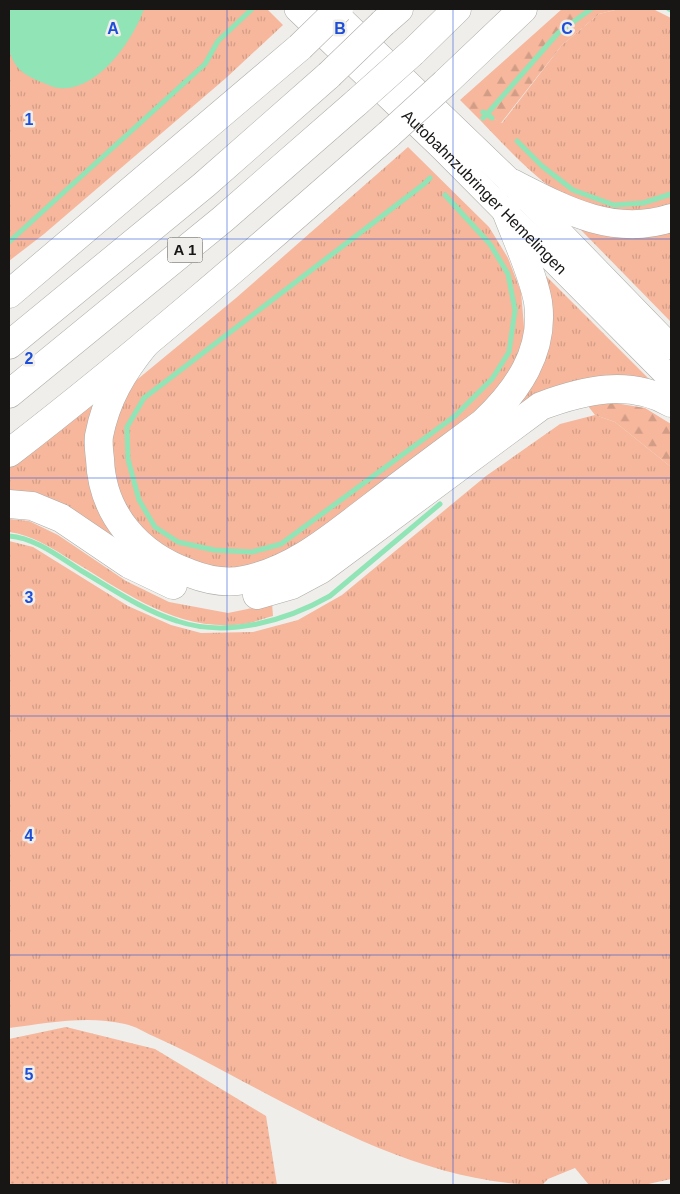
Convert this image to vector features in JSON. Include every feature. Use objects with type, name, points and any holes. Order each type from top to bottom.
[{"type":"highway","name":"Autobahnzubringer Hemelingen","points":[[297,9],[506,211],[671,379]]},
{"type":"highway","name":"Autobahnzubringer Hemelingen","points":[[331,9],[512,183],[671,347]]},
{"type":"highway","points":[[9,294],[300,47],[339,9]]},
{"type":"highway","name":"A 1","points":[[9,394],[223,219],[413,52],[457,9]]},
{"type":"highway","points":[[9,453],[146,343],[278,232],[389,134],[523,9]]},
{"type":"highway","name":"A 1","points":[[9,345],[197,191],[328,75],[391,16]]},
{"type":"highway","points":[[512,183],[580,216],[625,225],[655,223],[671,218]]},
{"type":"highway","points":[[146,343],[120,377],[107,404],[98,438],[100,468],[107,496],[121,524],[141,546],[167,565],[198,576],[224,582],[244,580],[283,569],[320,545],[483,423],[507,400],[528,368],[537,333],[538,302],[506,211]]},
{"type":"highway","points":[[9,275],[53,258]]},
{"type":"highway","points":[[9,504],[32,506],[61,518],[129,564],[182,590],[220,597],[256,595],[292,586],[320,570],[541,406],[568,396],[604,389],[630,389],[656,395],[671,403]]},
{"type":"green space","points":[[9,9],[267,9],[283,25],[226,78],[44,234],[9,261]]},
{"type":"green space","points":[[562,9],[619,9],[599,14],[562,45],[501,123],[489,116],[480,120],[460,100]]},
{"type":"green space","points":[[619,9],[655,10],[671,18],[671,207],[635,215],[615,216],[594,211],[575,203],[557,192],[524,165],[480,120],[489,116],[502,123],[562,45],[599,14]]},
{"type":"green space","points":[[408,147],[489,227],[508,258],[521,292],[525,338],[514,372],[499,394],[318,534],[257,567],[218,570],[173,557],[143,534],[121,506],[111,470],[111,434],[116,410],[133,383],[236,298]]},
{"type":"green space","points":[[580,229],[671,229],[671,322]]},
{"type":"green space","points":[[540,270],[658,388],[503,419],[519,400]]},
{"type":"green space","points":[[102,386],[91,429],[130,551],[9,496],[9,465]]},
{"type":"green space","points":[[609,402],[645,408],[671,424],[671,467],[615,422],[595,415],[588,406]]},
{"type":"green space","points":[[595,415],[615,422],[671,467],[671,1179],[644,1185],[589,1185],[575,1168],[548,1179],[542,1185],[501,1182],[460,1175],[381,1149],[342,1132],[129,1025],[111,1021],[82,1020],[9,1028],[9,541],[33,547],[128,606],[171,625],[201,633],[253,632],[298,620],[342,595],[486,476],[560,424]]},
{"type":"green space","points":[[9,519],[29,521],[58,535],[126,581],[169,602],[228,613],[272,604],[273,616],[247,623],[220,625],[174,616],[132,597],[42,543],[26,536],[9,532]]},
{"type":"green space","points":[[66,1027],[155,1049],[266,1116],[277,1185],[9,1185],[9,1039]]},
{"type":"shaded area","points":[[9,9],[144,9],[132,35],[112,62],[87,82],[73,87],[59,88],[33,79],[16,66],[8,43]]},
{"type":"waterway","points":[[9,242],[205,64],[218,41],[252,9]]},
{"type":"waterway","points":[[492,118],[487,114],[558,33],[591,9]]},
{"type":"waterway","points":[[483,112],[487,114],[483,118]]},
{"type":"waterway","points":[[517,141],[542,166],[573,190],[614,205],[643,203],[671,194]]},
{"type":"waterway","points":[[430,178],[144,398],[127,427],[128,459],[139,500],[155,527],[178,542],[214,550],[252,552],[281,544],[455,416],[492,379],[509,352],[515,310],[508,274],[490,244],[445,195]]},
{"type":"waterway","points":[[9,536],[19,537],[46,548],[151,611],[196,626],[236,627],[256,624],[295,613],[330,596],[440,504]]}]
